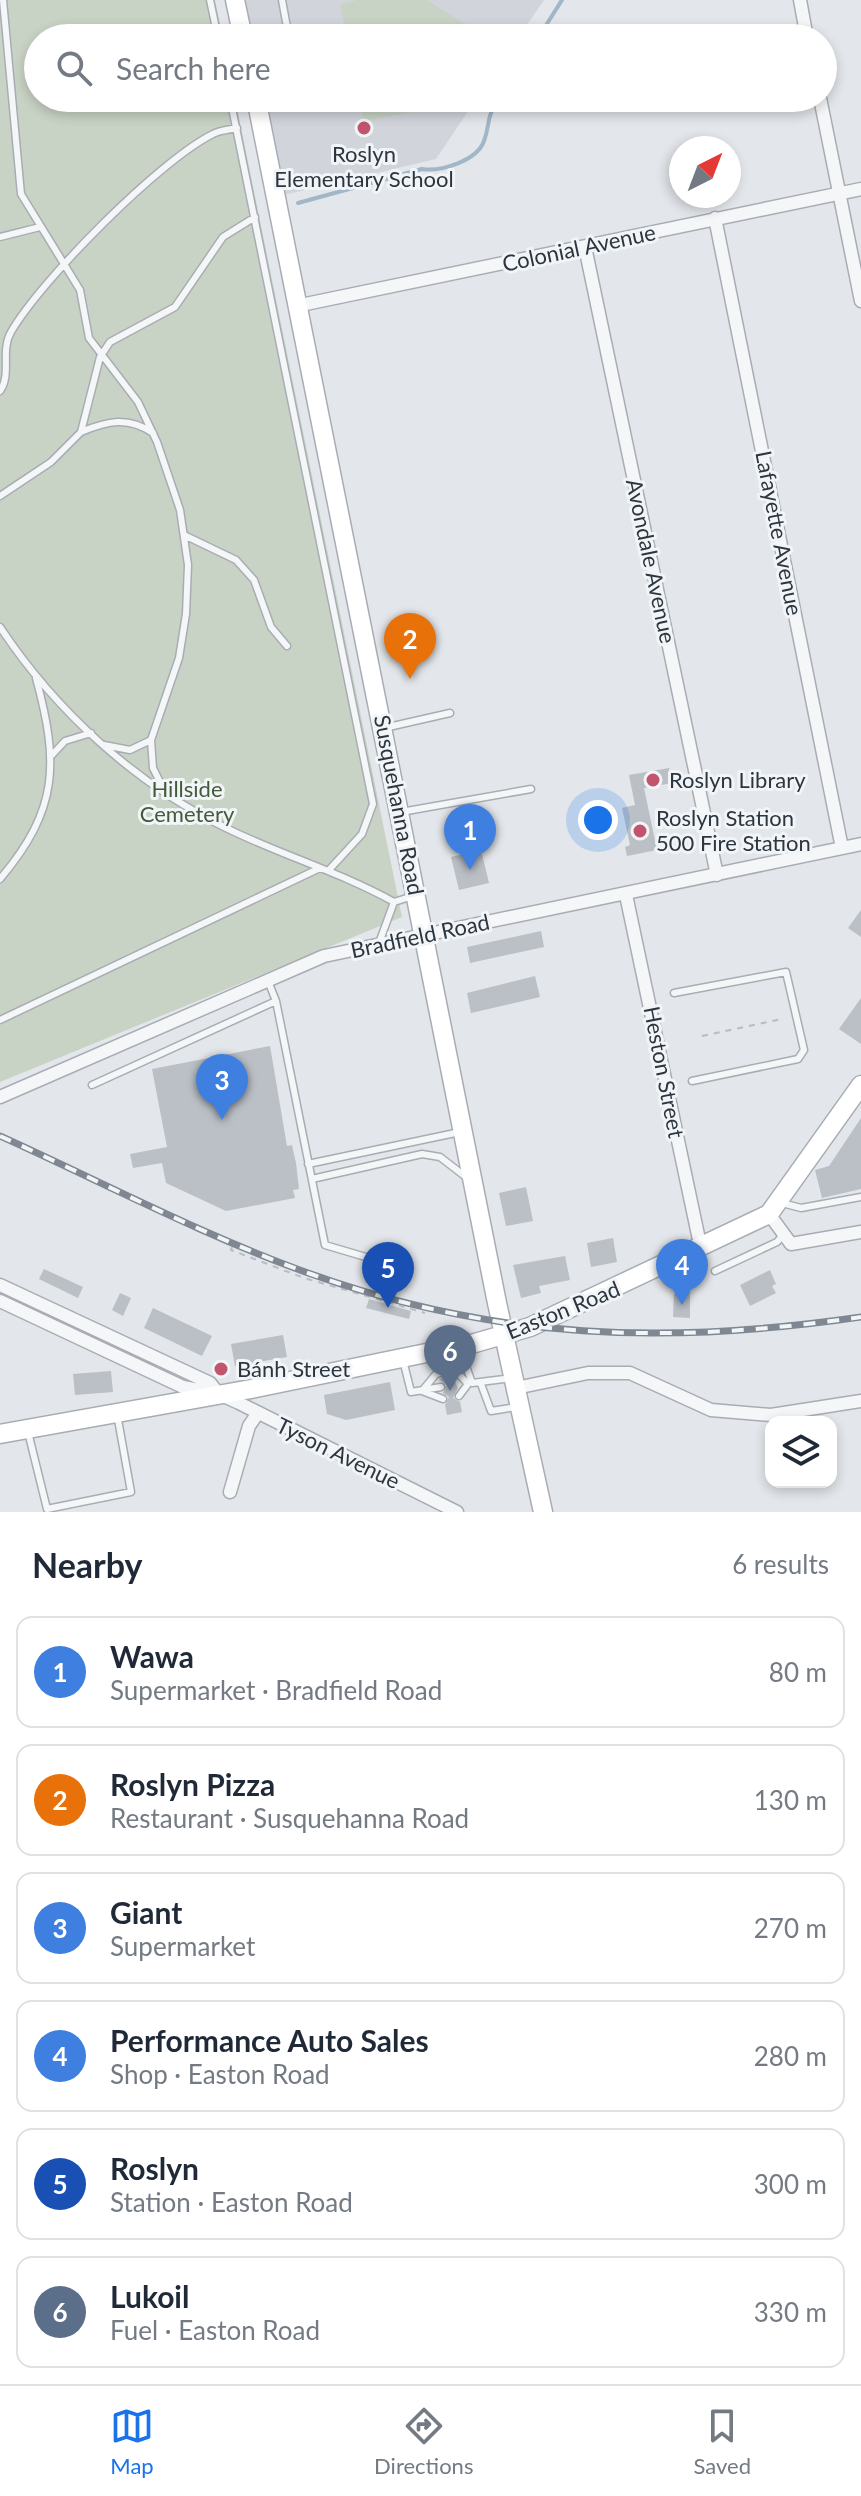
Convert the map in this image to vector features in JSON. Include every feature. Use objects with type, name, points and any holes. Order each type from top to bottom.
[{"type":"main road","points":[[235,0],[240,24]]},
{"type":"main road","name":"Susquehanna Road","points":[[259,112],[543,1512]]},
{"type":"main road","name":"Easton Road","points":[[0,1434],[459,1346],[505,1335],[551,1318],[701,1249],[774,1208],[861,1085]]},
{"type":"street","points":[[800,0],[804,24]]},
{"type":"street","points":[[823,112],[861,301]]},
{"type":"street","name":"Colonial Avenue","points":[[296,306],[861,189]]},
{"type":"street","name":"Lafayette Avenue","points":[[715,218],[842,848]]},
{"type":"street","name":"Avondale Avenue","points":[[585,247],[717,875]]},
{"type":"street","name":"Bradfield Road","points":[[0,1097],[324,956],[861,844]]},
{"type":"street","name":"Heston Street","points":[[626,895],[701,1249]]},
{"type":"street","points":[[774,1208],[783,1235],[791,1244],[861,1232]]},
{"type":"street","name":"Tyson Avenue","points":[[0,1285],[210,1383],[219,1394]]},
{"type":"street","name":"Tyson Avenue","points":[[0,1301],[183,1387],[219,1394],[457,1512]]},
{"type":"street","points":[[516,1390],[588,1373],[630,1373],[711,1410],[771,1415],[861,1401]]},
{"type":"street","points":[[230,1492],[249,1426],[258,1413]]},
{"type":"lane","points":[[210,0],[215,24]]},
{"type":"lane","points":[[282,0],[286,24]]},
{"type":"lane","points":[[2,2],[21,194],[80,290],[89,338],[100,357],[138,402],[154,434],[180,510],[188,565],[186,614],[179,658],[151,740],[153,768],[168,794]]},
{"type":"lane","points":[[233,112],[373,804],[362,834],[328,871]]},
{"type":"lane","points":[[0,391],[5,383],[5,348],[9,335],[24,312],[66,265],[163,169],[216,132],[237,128]]},
{"type":"lane","points":[[81,432],[100,357],[110,342],[175,307],[223,237],[255,217]]},
{"type":"lane","points":[[0,237],[40,227]]},
{"type":"lane","points":[[0,496],[51,462],[81,432],[108,421],[134,423],[154,434]]},
{"type":"lane","points":[[184,535],[236,560],[254,580],[271,627],[287,646]]},
{"type":"lane","points":[[0,627],[35,675],[91,733],[168,794],[225,828],[394,902],[417,895]]},
{"type":"lane","points":[[0,879],[23,852],[43,812],[52,755],[35,675]]},
{"type":"lane","points":[[384,728],[450,713]]},
{"type":"lane","points":[[52,755],[65,741],[91,733]]},
{"type":"lane","points":[[104,745],[130,750],[151,740]]},
{"type":"lane","points":[[401,812],[531,789]]},
{"type":"lane","points":[[0,1020],[320,868]]},
{"type":"lane","points":[[379,943],[394,902]]},
{"type":"lane","points":[[674,993],[786,972],[804,1050],[798,1059],[692,1081]]},
{"type":"lane","points":[[268,981],[276,1001],[325,1245],[369,1258]]},
{"type":"lane","points":[[92,1085],[276,1001]]},
{"type":"lane","points":[[308,1164],[464,1131]]},
{"type":"lane","points":[[312,1179],[422,1154],[440,1157],[474,1183]]},
{"type":"lane","points":[[774,1208],[801,1208],[861,1197]]},
{"type":"lane","points":[[715,1271],[777,1242],[783,1235]]},
{"type":"lane","points":[[459,1346],[470,1384]]},
{"type":"lane","points":[[403,1357],[411,1392],[441,1387]]},
{"type":"lane","points":[[422,1391],[436,1374],[454,1369],[470,1384]]},
{"type":"lane","points":[[457,1383],[516,1390]]},
{"type":"lane","points":[[459,1396],[470,1384]]},
{"type":"lane","points":[[481,1384],[491,1411],[516,1390]]},
{"type":"lane","points":[[422,1391],[443,1399]]},
{"type":"lane","points":[[27,1429],[47,1509],[131,1492],[116,1411]]},
{"type":"path","points":[[702,1036],[782,1019]]},
{"type":"path","points":[[232,1247],[231,1250],[304,1278],[425,1313]]},
{"type":"shaded area","points":[[244,0],[544,0],[528,24],[249,24]]},
{"type":"shaded area","name":"Roslyn Elementary School","points":[[267,112],[468,112],[436,159],[284,195]]},
{"type":"green space","name":"Hillside Cemetery","points":[[0,0],[215,0],[220,24],[24,24],[24,112],[238,112],[402,917],[0,1082]]},
{"type":"green space","points":[[357,0],[427,0],[465,24],[344,24],[340,4]]},
{"type":"green space","points":[[362,112],[412,112],[364,121]]},
{"type":"building","points":[[669,768],[672,783],[644,788],[657,850],[627,856],[625,847],[630,845],[622,808],[635,805],[629,775]]},
{"type":"building","points":[[481,850],[489,883],[459,890],[451,857]]},
{"type":"building","points":[[861,910],[861,937],[848,928]]},
{"type":"building","points":[[541,931],[544,947],[470,963],[467,947]]},
{"type":"building","points":[[535,976],[540,997],[471,1013],[467,993]]},
{"type":"building","points":[[861,998],[861,1044],[839,1029]]},
{"type":"building","points":[[270,1046],[287,1146],[292,1145],[296,1163],[299,1189],[293,1190],[295,1198],[226,1211],[166,1183],[162,1163],[133,1168],[130,1154],[167,1147],[152,1069]]},
{"type":"building","points":[[861,1118],[861,1189],[822,1198],[815,1170],[829,1166]]},
{"type":"building","points":[[526,1187],[533,1221],[506,1226],[499,1193]]},
{"type":"building","points":[[613,1238],[617,1262],[591,1267],[587,1243]]},
{"type":"building","points":[[565,1256],[570,1280],[539,1286],[541,1293],[521,1298],[513,1265]]},
{"type":"building","points":[[44,1269],[83,1287],[78,1298],[39,1279]]},
{"type":"building","points":[[770,1270],[776,1293],[750,1306],[740,1285]]},
{"type":"building","points":[[677,1291],[690,1292],[690,1318],[673,1317],[674,1294]]},
{"type":"building","points":[[120,1293],[131,1298],[123,1316],[112,1310]]},
{"type":"building","points":[[369,1299],[411,1311],[409,1319],[366,1308]]},
{"type":"building","points":[[153,1308],[212,1336],[202,1356],[144,1328]]},
{"type":"building","points":[[283,1335],[287,1357],[235,1366],[231,1344]]},
{"type":"building","points":[[111,1371],[113,1392],[75,1395],[73,1374]]},
{"type":"building","points":[[452,1376],[458,1388],[453,1398],[460,1402],[462,1412],[447,1415],[445,1405],[449,1397],[443,1393],[447,1385],[439,1379]]},
{"type":"building","points":[[390,1382],[395,1410],[346,1420],[327,1414],[324,1395]]},
{"type":"waterway","points":[[547,24],[562,0]]},
{"type":"waterway","points":[[298,203],[422,169],[448,167],[466,159],[484,141],[492,112]]},
{"type":"railway","points":[[0,1136],[192,1226],[271,1259],[380,1296],[448,1312],[516,1324],[583,1331],[651,1333],[789,1326],[861,1317]]},
{"type":"place","name":"Roslyn Elementary School","points":[[364,128]]},
{"type":"place","name":"Roslyn Pizza","points":[[410,679]]},
{"type":"place","name":"Roslyn Library","points":[[653,780]]},
{"type":"place","name":"Roslyn Station 500 Fire Station","points":[[640,831]]},
{"type":"place","name":"Wawa","points":[[470,870]]},
{"type":"place","name":"Giant","points":[[222,1120]]},
{"type":"place","name":"Performance Auto Sales","points":[[682,1305]]},
{"type":"place","name":"Roslyn","points":[[388,1308]]},
{"type":"place","name":"Bánh Street","points":[[221,1369]]},
{"type":"place","name":"Lukoil","points":[[450,1391]]}]
